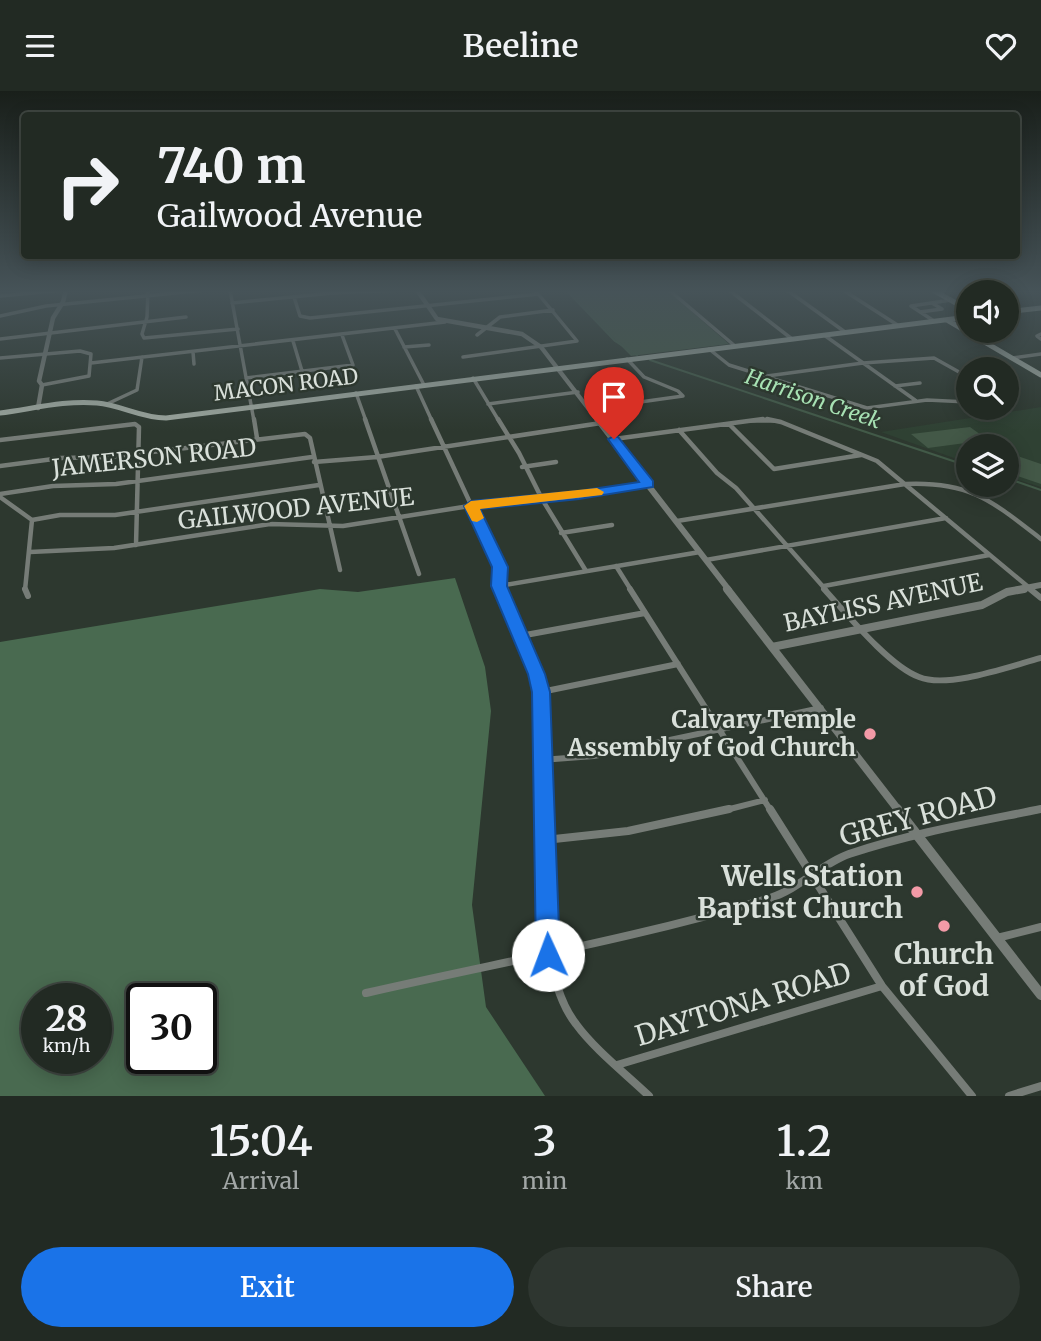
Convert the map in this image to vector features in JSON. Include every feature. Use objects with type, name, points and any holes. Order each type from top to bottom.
[{"type":"main road","name":"MACON ROAD","points":[[107,404],[131,415],[151,419],[809,337]]},
{"type":"main road","points":[[987,343],[1010,357]]},
{"type":"main road","points":[[1019,362],[1041,375]]},
{"type":"main road","points":[[0,413],[85,403],[107,404]]},
{"type":"street","points":[[0,339],[21,337]]},
{"type":"street","points":[[38,408],[42,385],[39,381],[48,337]]},
{"type":"street","points":[[240,337],[257,438]]},
{"type":"street","points":[[91,363],[326,337]]},
{"type":"street","points":[[246,378],[353,365],[343,337]]},
{"type":"street","points":[[399,337],[500,567],[499,586],[541,692],[548,955],[563,1000],[575,1024],[649,1096]]},
{"type":"street","points":[[526,337],[541,347],[578,392],[1041,995]]},
{"type":"street","points":[[463,357],[577,341],[574,337]]},
{"type":"street","points":[[724,337],[735,346]]},
{"type":"street","points":[[827,337],[916,401]]},
{"type":"street","points":[[293,341],[302,371]]},
{"type":"street","points":[[404,348],[429,345]]},
{"type":"street","points":[[709,349],[729,365],[867,408],[916,401],[956,402]]},
{"type":"street","points":[[0,358],[89,352],[92,356],[89,376],[42,385]]},
{"type":"street","points":[[192,352],[194,364]]},
{"type":"street","points":[[1018,357],[1041,353]]},
{"type":"street","points":[[107,404],[137,393],[140,388],[142,357]]},
{"type":"street","points":[[764,376],[863,362],[934,358],[956,370]]},
{"type":"street","points":[[590,409],[683,396],[678,391],[644,377],[627,359]]},
{"type":"street","points":[[473,378],[520,455],[522,467],[539,498],[586,571]]},
{"type":"street","points":[[895,386],[920,383]]},
{"type":"street","points":[[488,404],[578,392]]},
{"type":"street","points":[[356,393],[419,574]]},
{"type":"street","points":[[614,439],[770,419],[864,454],[877,461],[1041,599]]},
{"type":"street","name":"JAMERSON ROAD","points":[[0,495],[52,486],[137,482],[313,459],[377,457],[601,423]]},
{"type":"street","points":[[0,440],[135,424],[139,427],[136,545]]},
{"type":"street","points":[[729,424],[774,468],[864,454]]},
{"type":"street","points":[[679,431],[903,671],[918,678],[946,679],[1041,658]]},
{"type":"street","points":[[0,466],[61,457],[137,454],[304,434],[310,439],[340,570]]},
{"type":"street","points":[[522,467],[556,462]]},
{"type":"street","points":[[677,521],[905,484],[943,483],[971,490],[990,500],[1041,539]]},
{"type":"street","name":"GAILWOOD AVENUE","points":[[30,552],[136,545],[270,524],[329,527],[648,484]]},
{"type":"street","points":[[0,495],[32,520],[60,515],[136,512],[319,485]]},
{"type":"street","points":[[499,586],[616,566],[788,546],[946,518]]},
{"type":"street","points":[[28,596],[24,587],[32,520]]},
{"type":"street","points":[[561,533],[612,525]]},
{"type":"street","points":[[824,586],[989,555]]},
{"type":"street","points":[[616,566],[882,986],[905,1018],[949,1064],[972,1096]]},
{"type":"street","name":"BAYLISS AVENUE","points":[[772,647],[982,605],[1007,592],[1041,585]]},
{"type":"street","points":[[520,636],[645,613]]},
{"type":"street","points":[[541,692],[678,664]]},
{"type":"street","points":[[541,759],[594,756],[821,708]]},
{"type":"street","points":[[545,840],[576,840],[626,833],[765,800]]},
{"type":"street","name":"GREY ROAD","points":[[366,993],[489,965],[548,955],[774,897],[846,855],[918,834],[1041,809]]},
{"type":"street","points":[[997,938],[1041,927]]},
{"type":"street","name":"DAYTONA ROAD","points":[[617,1065],[882,986]]},
{"type":"street","points":[[1009,1096],[1041,1086]]},
{"type":"shaded area","points":[[612,337],[721,337],[729,344],[631,356]]},
{"type":"shaded area","points":[[1041,407],[1041,487],[1019,480],[1019,434],[956,434],[956,459],[881,432],[958,420],[1019,420],[1019,410]]},
{"type":"shaded area","points":[[970,427],[980,434],[956,434],[956,444],[928,448],[911,434]]},
{"type":"shaded area","points":[[1019,456],[1041,464],[1041,484],[1019,476]]},
{"type":"green space","points":[[455,578],[485,667],[491,711],[472,905],[486,1007],[545,1096],[0,1096],[0,642],[320,589],[358,592]]},
{"type":"waterway","name":"Harrison Creek","points":[[611,337],[637,355]]},
{"type":"waterway","name":"Harrison Creek","points":[[650,360],[956,462]]},
{"type":"waterway","name":"Harrison Creek","points":[[1019,482],[1041,490]]},
{"type":"slow traffic","points":[[477,518],[471,506],[514,499],[597,492]]},
{"type":"place","name":"Calvary Temple Assembly of God Church","points":[[870,734]]},
{"type":"place","name":"Wells Station Baptist Church","points":[[917,892]]},
{"type":"place","name":"Church of God","points":[[944,926]]},
{"type":"route","points":[[548,955],[541,692],[499,586],[500,567],[471,506],[514,499],[579,495],[648,484],[614,439]]}]
